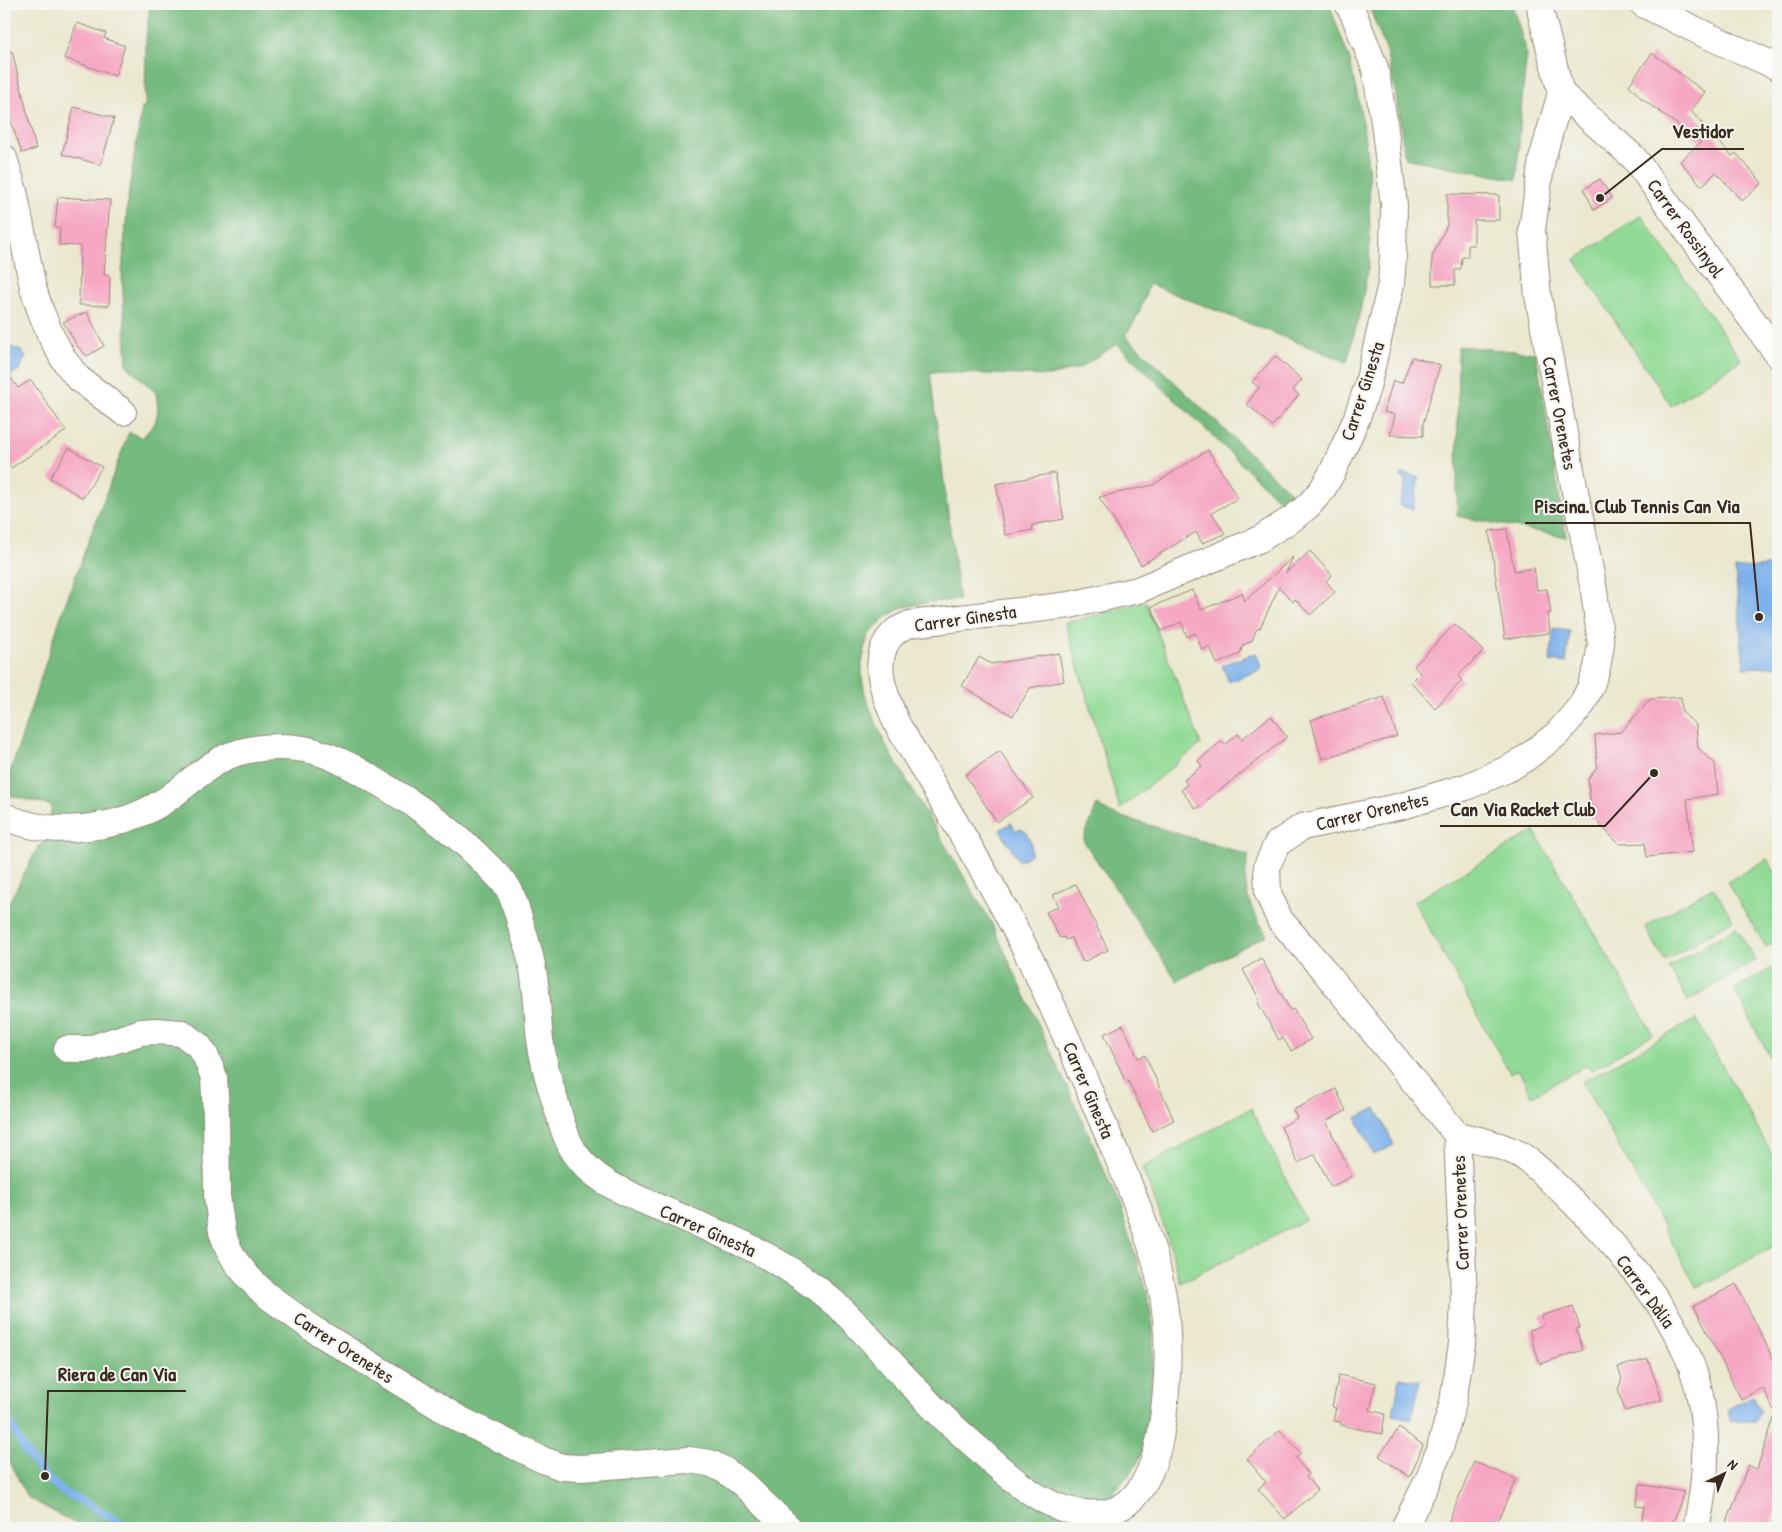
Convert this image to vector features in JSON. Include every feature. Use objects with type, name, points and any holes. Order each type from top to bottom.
[{"type":"street","name":"Carrer Ginesta","points":[[4,816],[20,824],[55,830],[81,828],[125,820],[145,812],[167,799],[222,759],[241,752],[264,748],[306,749],[338,760],[403,798],[447,828],[477,854],[509,889],[530,952],[540,1039],[547,1077],[568,1141],[587,1169],[625,1194],[734,1240],[764,1255],[811,1284],[852,1320],[913,1387],[950,1424],[1013,1481],[1028,1492],[1058,1506],[1080,1512],[1098,1513],[1114,1511],[1128,1502],[1144,1484],[1158,1447],[1166,1396],[1169,1357],[1165,1312],[1157,1262],[1143,1216],[1059,1018],[1005,910],[897,724],[885,695],[880,676],[882,658],[886,644],[896,631],[910,624],[1070,605],[1138,590],[1260,539],[1293,518],[1308,506],[1322,490],[1333,471],[1356,420],[1367,388],[1391,284],[1393,256],[1394,205],[1375,68],[1348,4]]},
{"type":"street","points":[[1540,4],[1561,93]]},
{"type":"street","points":[[1643,4],[1778,67]]},
{"type":"street","name":"Carrer Rossinyol","points":[[1561,93],[1634,158],[1778,355]]},
{"type":"street","name":"Carrer Orenetes","points":[[1404,1528],[1429,1478],[1441,1445],[1453,1402],[1462,1344],[1464,1296],[1457,1135],[1322,968],[1280,920],[1268,893],[1267,866],[1277,844],[1302,826],[1402,806],[1466,787],[1510,768],[1557,734],[1581,706],[1590,688],[1597,668],[1601,644],[1594,591],[1538,296],[1532,230],[1542,159],[1561,93]]},
{"type":"street","points":[[4,158],[14,191],[33,288],[50,334],[64,360],[78,378],[124,412]]},
{"type":"street","name":"Carrer Orenetes","points":[[68,1049],[89,1049],[141,1032],[156,1030],[182,1033],[199,1046],[205,1055],[214,1078],[217,1196],[222,1232],[227,1246],[245,1274],[265,1294],[313,1330],[459,1419],[543,1460],[562,1467],[581,1468],[688,1460],[710,1463],[742,1483],[789,1528]]},
{"type":"street","name":"Carrer Dàlia","points":[[1457,1135],[1494,1143],[1520,1155],[1550,1180],[1586,1215],[1629,1264],[1660,1305],[1677,1334],[1692,1367],[1702,1405],[1706,1457],[1701,1507],[1696,1528]]},
{"type":"green space","points":[[150,4],[1329,4],[1350,61],[1363,123],[1369,175],[1369,264],[1360,312],[1347,362],[1149,284],[1137,317],[1125,335],[1290,492],[1280,501],[1117,344],[1080,368],[1049,376],[930,372],[959,600],[930,602],[901,608],[886,617],[868,635],[862,663],[862,679],[866,698],[884,742],[992,924],[1087,1130],[1119,1205],[1147,1292],[1153,1327],[1153,1379],[1147,1436],[1140,1458],[1132,1472],[1114,1491],[1129,1528],[83,1528],[27,1497],[4,1450],[4,912],[38,847],[42,845],[46,838],[52,806],[4,794],[4,791],[63,610],[129,432],[142,438],[155,423],[158,410],[156,393],[127,366],[122,273],[128,197],[142,107],[145,108],[146,39]]},
{"type":"green space","points":[[1368,4],[1512,4],[1525,46],[1526,61],[1517,180],[1405,158],[1396,95],[1385,47]]},
{"type":"green space","points":[[1641,215],[1741,360],[1671,406],[1575,260]]},
{"type":"green space","points":[[1458,346],[1536,353],[1566,537],[1457,516]]},
{"type":"green space","points":[[1146,602],[1201,744],[1120,809],[1065,623]]},
{"type":"green space","points":[[1097,805],[1112,814],[1249,855],[1246,867],[1248,897],[1251,907],[1267,935],[1177,981],[1083,840]]},
{"type":"green space","points":[[1534,831],[1653,1034],[1591,1071],[1587,1065],[1532,1096],[1518,1069],[1510,1073],[1414,902]]},
{"type":"green space","points":[[1767,859],[1778,878],[1778,940],[1766,947],[1727,882]]},
{"type":"green space","points":[[1713,887],[1733,920],[1665,961],[1645,927]]},
{"type":"green space","points":[[1736,927],[1756,960],[1688,1001],[1669,967]]},
{"type":"green space","points":[[1778,965],[1778,1072],[1734,989]]},
{"type":"green space","points":[[1696,1019],[1778,1165],[1778,1244],[1697,1288],[1582,1082]]},
{"type":"green space","points":[[1251,1108],[1306,1220],[1180,1283],[1163,1225],[1142,1168]]},
{"type":"water","points":[[14,348],[20,350],[26,357],[21,368],[9,377],[4,373],[4,349]]},
{"type":"water","points":[[1403,473],[1419,478],[1413,509],[1399,505],[1406,482],[1401,477]]},
{"type":"water","points":[[1778,565],[1778,666],[1744,668],[1735,569]]},
{"type":"water","points":[[1554,629],[1570,631],[1566,663],[1550,661]]},
{"type":"water","points":[[1256,653],[1262,669],[1229,682],[1222,665]]},
{"type":"water","points":[[1011,823],[1016,831],[1019,829],[1025,831],[1031,842],[1031,854],[1019,861],[1000,830]]},
{"type":"water","points":[[1376,1108],[1394,1145],[1374,1155],[1356,1118]]},
{"type":"water","points":[[1400,1377],[1420,1381],[1412,1419],[1393,1415]]},
{"type":"water","points":[[1753,1396],[1761,1412],[1756,1421],[1730,1422],[1728,1409]]},
{"type":"building","points":[[77,23],[106,33],[104,38],[125,46],[115,76],[64,58]]},
{"type":"building","points":[[12,51],[36,149],[22,153],[4,104],[4,52]]},
{"type":"building","points":[[1652,53],[1705,92],[1691,111],[1732,156],[1736,153],[1762,183],[1742,201],[1716,172],[1702,186],[1680,161],[1701,142],[1641,98],[1629,85]]},
{"type":"building","points":[[74,107],[114,118],[101,165],[62,154]]},
{"type":"building","points":[[1600,179],[1612,198],[1594,210],[1584,189]]},
{"type":"building","points":[[1447,194],[1499,195],[1499,220],[1474,220],[1474,245],[1468,245],[1468,257],[1462,257],[1461,269],[1455,270],[1455,285],[1432,285],[1432,257],[1447,225]]},
{"type":"building","points":[[58,197],[110,200],[104,275],[110,276],[109,306],[79,305],[80,246],[59,245],[60,228],[55,227]]},
{"type":"building","points":[[87,312],[104,346],[87,356],[78,347],[63,322]]},
{"type":"building","points":[[1275,356],[1302,380],[1293,390],[1299,395],[1272,426],[1247,404],[1259,387],[1252,382]]},
{"type":"building","points":[[1412,357],[1440,365],[1423,424],[1423,436],[1390,435],[1395,415],[1384,412],[1393,381],[1402,383]]},
{"type":"building","points":[[4,368],[18,388],[31,380],[66,431],[11,468],[4,456]]},
{"type":"building","points":[[69,448],[102,467],[83,498],[50,478]]},
{"type":"building","points":[[1208,450],[1238,498],[1212,513],[1225,534],[1202,543],[1196,532],[1141,565],[1099,497],[1153,485]]},
{"type":"building","points":[[1055,473],[1064,519],[1032,525],[1033,530],[1005,535],[996,484]]},
{"type":"building","points":[[1507,529],[1514,571],[1534,568],[1537,590],[1547,589],[1551,613],[1548,613],[1550,633],[1505,639],[1489,531]]},
{"type":"building","points":[[1310,551],[1332,575],[1326,581],[1335,592],[1310,615],[1295,599],[1293,602],[1279,587],[1260,628],[1256,630],[1252,641],[1243,645],[1240,654],[1217,664],[1210,646],[1202,650],[1195,633],[1187,637],[1181,622],[1161,631],[1151,607],[1192,590],[1201,610],[1242,593],[1245,601],[1293,557],[1286,573]]},
{"type":"building","points":[[1455,624],[1483,651],[1458,676],[1462,681],[1435,708],[1411,682],[1420,673],[1414,666]]},
{"type":"building","points":[[1059,653],[1064,681],[1030,688],[1013,716],[962,686],[979,657],[991,664]]},
{"type":"building","points":[[1384,697],[1397,736],[1322,759],[1311,720]]},
{"type":"building","points":[[1681,697],[1682,712],[1696,725],[1698,748],[1715,764],[1718,794],[1687,799],[1693,852],[1647,857],[1645,843],[1619,844],[1592,817],[1588,779],[1597,767],[1595,735],[1621,732],[1650,699]]},
{"type":"building","points":[[1271,716],[1287,737],[1196,809],[1181,790],[1187,784],[1184,780],[1202,766],[1198,761],[1222,741],[1225,745],[1238,734],[1242,739]]},
{"type":"building","points":[[1000,751],[1033,798],[997,822],[965,775]]},
{"type":"building","points":[[1076,884],[1108,950],[1083,962],[1071,938],[1066,940],[1064,937],[1060,938],[1046,912],[1059,906],[1053,895]]},
{"type":"building","points":[[1261,958],[1290,1010],[1293,1009],[1311,1039],[1291,1051],[1283,1038],[1279,1040],[1258,1003],[1260,1000],[1243,970]]},
{"type":"building","points":[[1123,1025],[1138,1058],[1145,1055],[1174,1120],[1152,1131],[1127,1079],[1125,1080],[1104,1034]]},
{"type":"building","points":[[1336,1089],[1346,1111],[1326,1121],[1352,1176],[1331,1187],[1315,1154],[1298,1163],[1281,1127],[1297,1118],[1293,1110]]},
{"type":"building","points":[[1736,1284],[1778,1368],[1778,1418],[1763,1388],[1741,1399],[1694,1306]]},
{"type":"building","points":[[1573,1306],[1580,1328],[1576,1329],[1583,1350],[1540,1364],[1529,1330],[1544,1325],[1541,1316]]},
{"type":"building","points":[[1648,1359],[1662,1400],[1625,1411],[1618,1389],[1622,1379],[1618,1367]]},
{"type":"building","points":[[1339,1375],[1376,1383],[1370,1410],[1385,1414],[1382,1434],[1341,1425],[1341,1422],[1333,1421],[1336,1408],[1332,1407]]},
{"type":"building","points":[[1774,1418],[1778,1418],[1778,1506],[1770,1528],[1725,1528],[1748,1465],[1757,1469]]},
{"type":"building","points":[[1399,1428],[1423,1445],[1410,1477],[1379,1456]]},
{"type":"building","points":[[1280,1430],[1301,1453],[1296,1458],[1308,1474],[1306,1477],[1317,1490],[1285,1519],[1258,1489],[1266,1482],[1247,1459]]},
{"type":"building","points":[[1474,1462],[1516,1479],[1495,1528],[1446,1528]]},
{"type":"building","points":[[1640,1484],[1684,1492],[1671,1528],[1654,1528],[1641,1524],[1644,1507],[1636,1506]]},
{"type":"waterway","points":[[4,1411],[26,1453],[45,1476],[63,1492],[129,1528]]},
{"type":"place","name":"Vestidor","points":[[1600,198]]},
{"type":"place","name":"Piscina. Club Tennis Can Via","points":[[1759,617]]},
{"type":"place","name":"Can Via Racket Club","points":[[1654,773]]},
{"type":"place","name":"Riera de Can Via","points":[[45,1476]]}]
